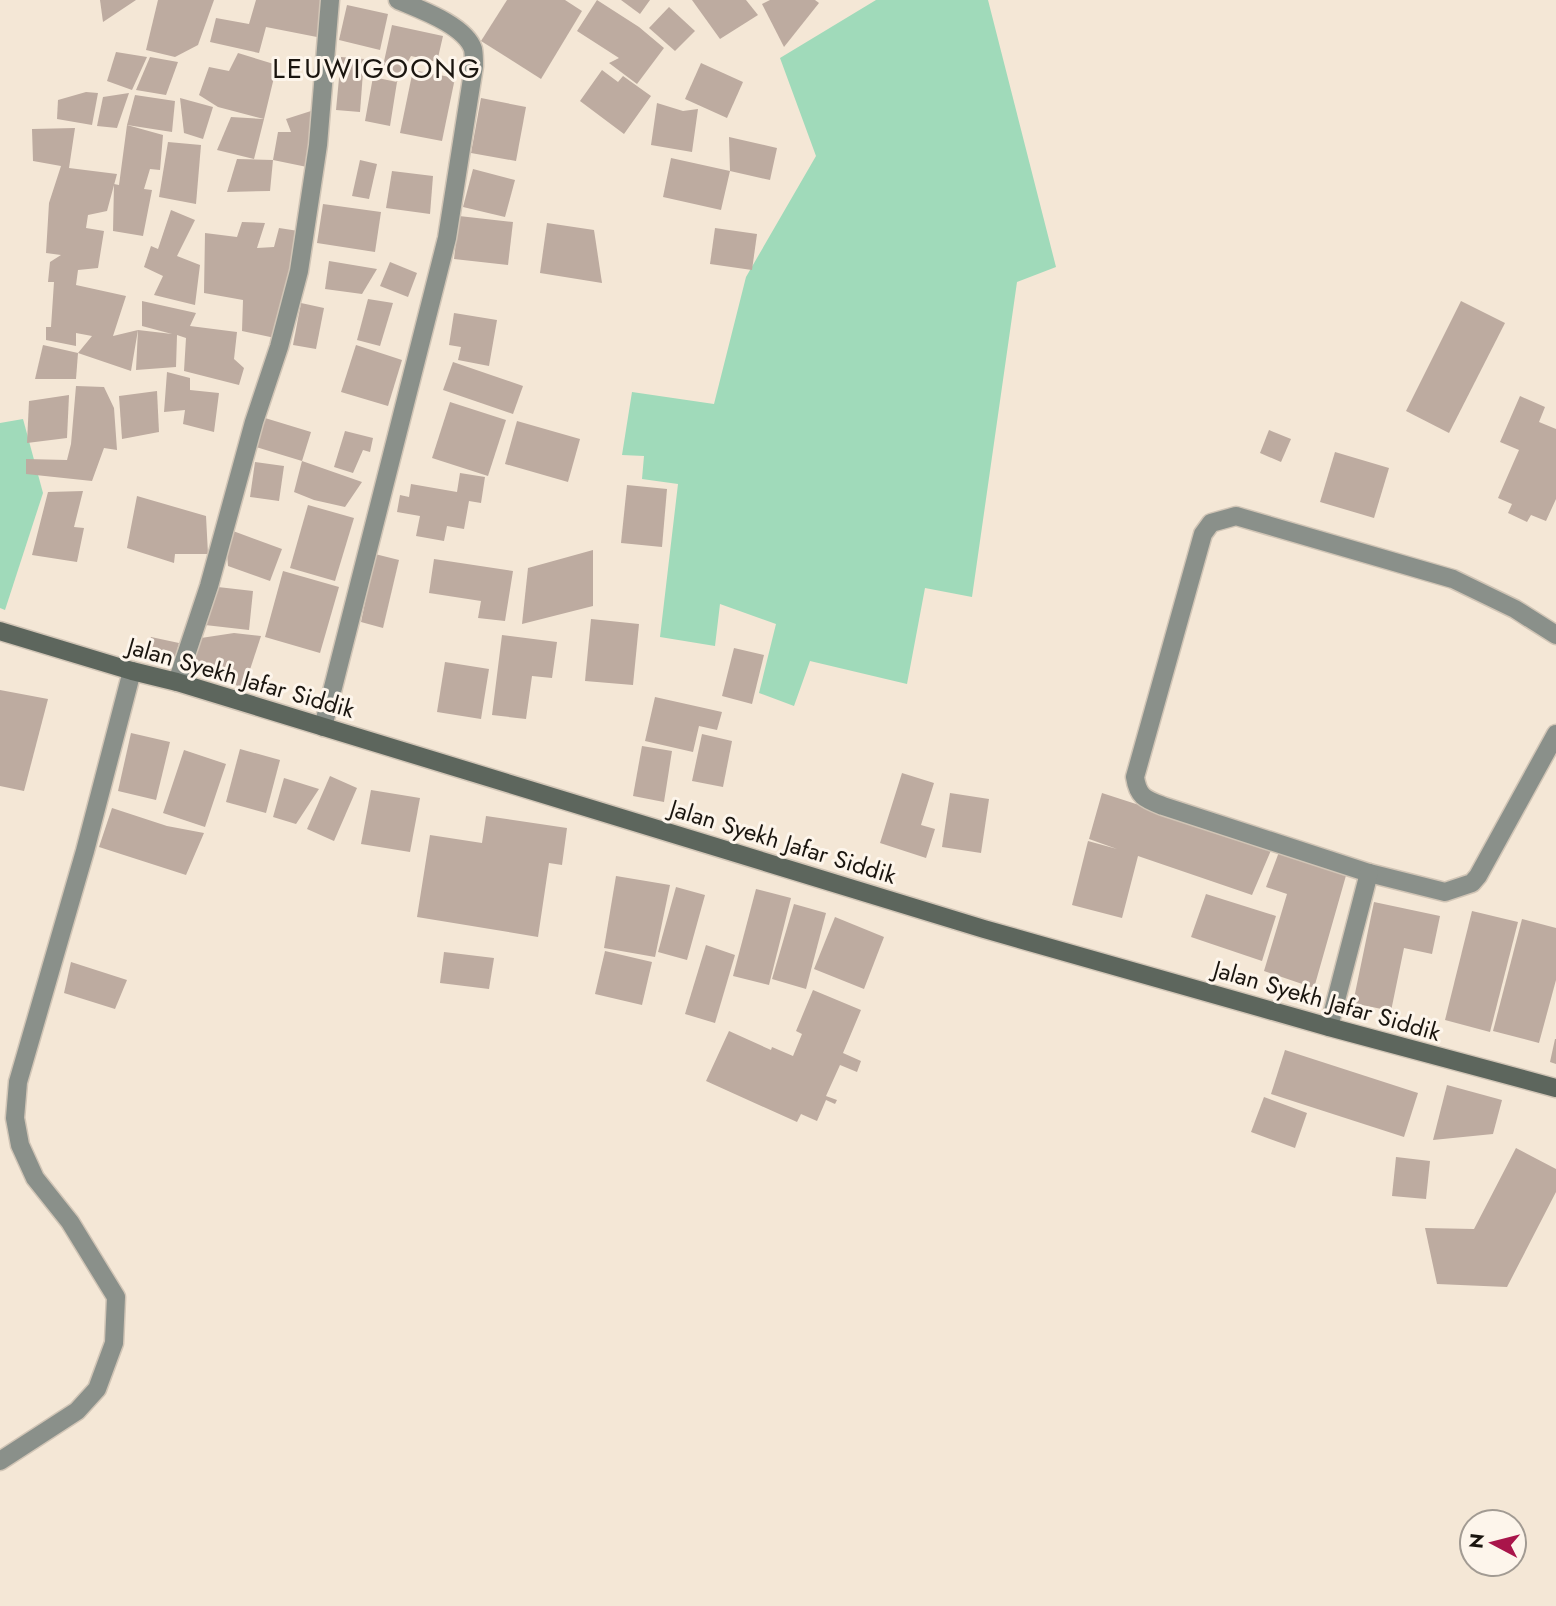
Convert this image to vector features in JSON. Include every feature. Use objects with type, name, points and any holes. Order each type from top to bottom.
[{"type":"main road","name":"Jalan Syekh Jafar Siddik","points":[[0,631],[177,682],[984,929],[1556,1088]]},
{"type":"street","points":[[177,682],[209,586],[299,271],[318,145],[330,0]]},
{"type":"street","points":[[323,727],[447,238],[474,66],[473,48],[467,39],[449,24],[398,0]]},
{"type":"street","points":[[1556,635],[1515,609],[1453,579],[1236,516],[1211,523],[1203,534],[1135,777],[1137,790],[1146,799],[1163,806],[1369,873],[1445,892],[1472,883],[1478,876],[1556,734]]},
{"type":"street","points":[[0,1461],[77,1411],[96,1389],[114,1343],[116,1297],[70,1222],[34,1178],[20,1145],[15,1118],[18,1082],[85,851],[132,671]]},
{"type":"street","points":[[1329,1027],[1369,873]]},
{"type":"green space","points":[[876,0],[988,0],[1056,267],[1017,282],[972,597],[925,588],[907,684],[810,661],[794,706],[759,693],[776,624],[720,604],[715,646],[660,637],[678,484],[642,479],[644,456],[622,455],[632,392],[714,404],[746,277],[816,156],[780,58]]},
{"type":"green space","points":[[23,419],[43,493],[5,610],[0,608],[0,423]]},
{"type":"building","points":[[100,0],[136,0],[103,22]]},
{"type":"building","points":[[158,0],[214,0],[198,45],[175,57],[146,50]]},
{"type":"building","points":[[256,0],[327,0],[322,38],[266,27],[259,53],[210,42],[216,18],[249,24]]},
{"type":"building","points":[[507,0],[565,0],[582,11],[541,79],[481,41]]},
{"type":"building","points":[[597,0],[639,27],[664,48],[637,84],[609,63],[619,58],[577,31]]},
{"type":"building","points":[[621,0],[650,0],[640,14]]},
{"type":"building","points":[[692,0],[746,0],[758,15],[720,39]]},
{"type":"building","points":[[770,0],[815,0],[819,3],[784,47],[762,4]]},
{"type":"building","points":[[347,5],[388,14],[380,50],[339,40]]},
{"type":"building","points":[[669,7],[695,31],[675,51],[649,28]]},
{"type":"building","points":[[392,25],[443,36],[437,62],[411,56],[397,82],[383,66]]},
{"type":"building","points":[[116,52],[147,57],[132,90],[107,81]]},
{"type":"building","points":[[238,53],[277,65],[264,119],[218,107],[199,95],[209,67],[229,71]]},
{"type":"building","points":[[150,57],[178,62],[166,95],[136,90]]},
{"type":"building","points":[[341,57],[364,59],[360,112],[336,110]]},
{"type":"building","points":[[701,63],[743,82],[727,118],[685,99]]},
{"type":"building","points":[[413,70],[455,78],[442,141],[400,133]]},
{"type":"building","points":[[602,70],[618,82],[623,76],[651,96],[624,134],[580,101]]},
{"type":"building","points":[[373,77],[397,82],[390,126],[365,121]]},
{"type":"building","points":[[86,92],[98,93],[92,125],[57,119],[58,100]]},
{"type":"building","points":[[129,93],[117,128],[97,126],[103,97]]},
{"type":"building","points":[[135,95],[175,101],[172,132],[127,125]]},
{"type":"building","points":[[180,98],[213,107],[203,139],[184,133]]},
{"type":"building","points":[[481,98],[526,107],[516,161],[471,153]]},
{"type":"building","points":[[657,103],[683,111],[698,109],[692,152],[651,145]]},
{"type":"building","points":[[311,111],[307,167],[273,160],[278,132],[291,132],[286,119]]},
{"type":"building","points":[[231,117],[264,119],[254,159],[217,150]]},
{"type":"building","points":[[127,125],[163,135],[160,170],[150,169],[144,189],[152,190],[143,236],[113,231],[114,184],[119,185]]},
{"type":"building","points":[[75,128],[69,168],[117,174],[107,211],[88,215],[86,228],[104,231],[98,268],[78,270],[76,285],[126,296],[113,336],[138,330],[131,371],[78,353],[92,336],[76,333],[76,346],[46,340],[46,327],[51,327],[54,282],[48,282],[50,262],[61,255],[46,253],[49,203],[61,166],[33,161],[32,129]]},
{"type":"building","points":[[729,137],[777,148],[770,180],[730,171]]},
{"type":"building","points":[[168,142],[201,145],[196,204],[159,197]]},
{"type":"building","points":[[671,158],[730,171],[721,210],[663,197]]},
{"type":"building","points":[[237,159],[273,160],[270,191],[227,192]]},
{"type":"building","points":[[360,160],[377,164],[369,199],[352,196]]},
{"type":"building","points":[[473,169],[515,180],[505,217],[463,207]]},
{"type":"building","points":[[392,171],[433,176],[430,214],[386,208]]},
{"type":"building","points":[[323,204],[381,212],[375,252],[317,243]]},
{"type":"building","points":[[171,210],[195,220],[177,256],[200,265],[195,305],[154,295],[163,276],[144,267],[151,246],[158,249]]},
{"type":"building","points":[[459,216],[513,222],[508,265],[454,259]]},
{"type":"building","points":[[242,222],[265,223],[257,248],[274,247],[279,228],[305,232],[275,338],[242,331],[243,300],[204,293],[205,233],[237,237]]},
{"type":"building","points":[[547,223],[594,230],[602,283],[540,273]]},
{"type":"building","points":[[715,228],[757,234],[752,270],[710,264]]},
{"type":"building","points":[[329,261],[377,269],[362,294],[325,289]]},
{"type":"building","points":[[390,262],[417,273],[408,297],[380,286]]},
{"type":"building","points":[[368,299],[393,303],[380,346],[357,340]]},
{"type":"building","points":[[142,301],[196,313],[190,326],[237,332],[234,359],[244,368],[239,385],[184,371],[186,338],[177,335],[176,367],[136,370],[138,330],[172,334],[142,326]]},
{"type":"building","points":[[1461,301],[1505,323],[1449,433],[1406,411]]},
{"type":"building","points":[[301,303],[324,308],[316,349],[293,345]]},
{"type":"building","points":[[454,313],[497,320],[489,366],[458,360],[461,347],[449,345]]},
{"type":"building","points":[[43,345],[78,353],[76,379],[35,379]]},
{"type":"building","points":[[356,345],[402,360],[388,406],[341,392]]},
{"type":"building","points":[[453,362],[523,386],[513,414],[443,390]]},
{"type":"building","points":[[167,372],[190,378],[190,390],[219,393],[214,432],[183,424],[185,410],[164,412]]},
{"type":"building","points":[[76,386],[104,387],[114,408],[117,450],[104,448],[92,481],[26,474],[26,459],[67,460]]},
{"type":"building","points":[[157,391],[159,432],[122,439],[119,396]]},
{"type":"building","points":[[69,395],[67,438],[27,443],[29,401]]},
{"type":"building","points":[[1520,396],[1545,407],[1539,422],[1556,429],[1556,499],[1546,521],[1531,515],[1527,522],[1508,513],[1512,504],[1498,498],[1519,450],[1500,442]]},
{"type":"building","points":[[450,402],[506,420],[488,476],[432,458]]},
{"type":"building","points":[[265,418],[311,432],[302,461],[256,447]]},
{"type":"building","points":[[517,421],[580,439],[568,482],[505,464]]},
{"type":"building","points":[[1269,430],[1291,439],[1281,462],[1260,453]]},
{"type":"building","points":[[345,431],[373,438],[370,452],[363,450],[353,473],[334,467]]},
{"type":"building","points":[[1335,452],[1389,468],[1374,518],[1320,502]]},
{"type":"building","points":[[302,461],[362,482],[345,507],[314,500],[294,492]]},
{"type":"building","points":[[255,462],[284,466],[279,501],[250,497]]},
{"type":"building","points":[[460,473],[485,477],[481,503],[469,501],[464,529],[447,526],[444,541],[416,536],[420,516],[397,512],[400,495],[409,497],[411,484],[457,492]]},
{"type":"building","points":[[627,485],[667,489],[662,547],[621,543]]},
{"type":"building","points":[[83,491],[74,527],[84,528],[77,562],[32,555],[48,492]]},
{"type":"building","points":[[137,496],[206,516],[208,554],[175,554],[174,563],[127,548]]},
{"type":"building","points":[[308,505],[354,518],[335,581],[290,568]]},
{"type":"building","points":[[225,528],[282,549],[270,581],[228,566]]},
{"type":"building","points":[[593,550],[593,606],[522,624],[528,568]]},
{"type":"building","points":[[375,554],[399,560],[383,628],[361,622]]},
{"type":"building","points":[[434,559],[513,571],[505,621],[478,618],[481,601],[429,593]]},
{"type":"building","points":[[283,571],[339,587],[320,653],[265,637]]},
{"type":"building","points":[[209,586],[253,591],[249,630],[205,625]]},
{"type":"building","points":[[591,619],[639,624],[633,685],[585,681]]},
{"type":"building","points":[[234,633],[261,636],[244,688],[192,670],[201,638]]},
{"type":"building","points":[[502,635],[557,642],[552,678],[532,676],[526,719],[492,715]]},
{"type":"building","points":[[151,637],[179,643],[172,668],[143,660]]},
{"type":"building","points":[[734,648],[764,655],[752,704],[722,696]]},
{"type":"building","points":[[445,662],[489,669],[481,719],[437,712]]},
{"type":"building","points":[[0,690],[48,699],[24,791],[0,786]]},
{"type":"building","points":[[655,697],[722,712],[717,730],[699,726],[693,752],[645,741]]},
{"type":"building","points":[[131,733],[170,742],[156,800],[118,791]]},
{"type":"building","points":[[702,734],[732,741],[723,787],[692,781]]},
{"type":"building","points":[[642,746],[672,751],[664,802],[633,796]]},
{"type":"building","points":[[240,749],[280,760],[266,813],[226,802]]},
{"type":"building","points":[[184,750],[226,764],[205,827],[163,813]]},
{"type":"building","points":[[902,773],[934,783],[921,825],[935,829],[926,858],[880,843]]},
{"type":"building","points":[[330,776],[357,788],[334,841],[307,829]]},
{"type":"building","points":[[284,778],[319,789],[296,824],[273,817]]},
{"type":"building","points":[[371,790],[420,798],[410,852],[361,844]]},
{"type":"building","points":[[950,793],[989,799],[981,853],[942,847]]},
{"type":"building","points":[[1102,793],[1272,848],[1252,895],[1138,856],[1122,918],[1072,905],[1088,841],[1117,849],[1089,839]]},
{"type":"building","points":[[112,808],[167,826],[204,833],[186,875],[99,847]]},
{"type":"building","points":[[486,816],[567,828],[562,865],[549,863],[538,937],[417,917],[430,835],[482,843]]},
{"type":"building","points":[[1279,852],[1347,872],[1314,988],[1264,971],[1287,894],[1266,887]]},
{"type":"building","points":[[616,876],[670,885],[655,957],[604,948]]},
{"type":"building","points":[[676,887],[705,895],[687,960],[658,952]]},
{"type":"building","points":[[756,889],[791,898],[769,985],[733,976]]},
{"type":"building","points":[[1206,894],[1276,916],[1262,961],[1191,937]]},
{"type":"building","points":[[1374,902],[1440,916],[1432,954],[1404,948],[1391,1011],[1353,1003]]},
{"type":"building","points":[[794,904],[826,913],[806,989],[772,979]]},
{"type":"building","points":[[1472,911],[1518,922],[1490,1032],[1445,1020]]},
{"type":"building","points":[[835,917],[884,937],[864,989],[814,969]]},
{"type":"building","points":[[1522,919],[1556,928],[1556,980],[1539,1043],[1493,1031]]},
{"type":"building","points":[[706,945],[735,955],[715,1023],[685,1014]]},
{"type":"building","points":[[605,951],[652,962],[642,1005],[595,994]]},
{"type":"building","points":[[444,952],[494,958],[489,989],[440,983]]},
{"type":"building","points":[[71,962],[127,980],[115,1009],[64,993]]},
{"type":"building","points":[[813,990],[861,1010],[843,1053],[861,1061],[857,1072],[840,1065],[826,1096],[837,1100],[835,1104],[826,1100],[817,1121],[801,1114],[797,1122],[706,1081],[729,1031],[771,1050],[772,1047],[793,1056],[802,1034],[796,1031]]},
{"type":"building","points":[[1556,1039],[1556,1064],[1550,1062]]},
{"type":"building","points":[[1285,1050],[1418,1093],[1404,1137],[1271,1094]]},
{"type":"building","points":[[1447,1085],[1502,1100],[1493,1134],[1433,1140]]},
{"type":"building","points":[[1264,1097],[1307,1113],[1295,1148],[1251,1132]]},
{"type":"building","points":[[1516,1148],[1556,1169],[1556,1192],[1507,1287],[1437,1284],[1425,1228],[1474,1229]]},
{"type":"building","points":[[1396,1157],[1430,1161],[1426,1199],[1392,1196]]},
{"type":"district","name":"LEUWIGOONG","points":[[377,68]]}]
